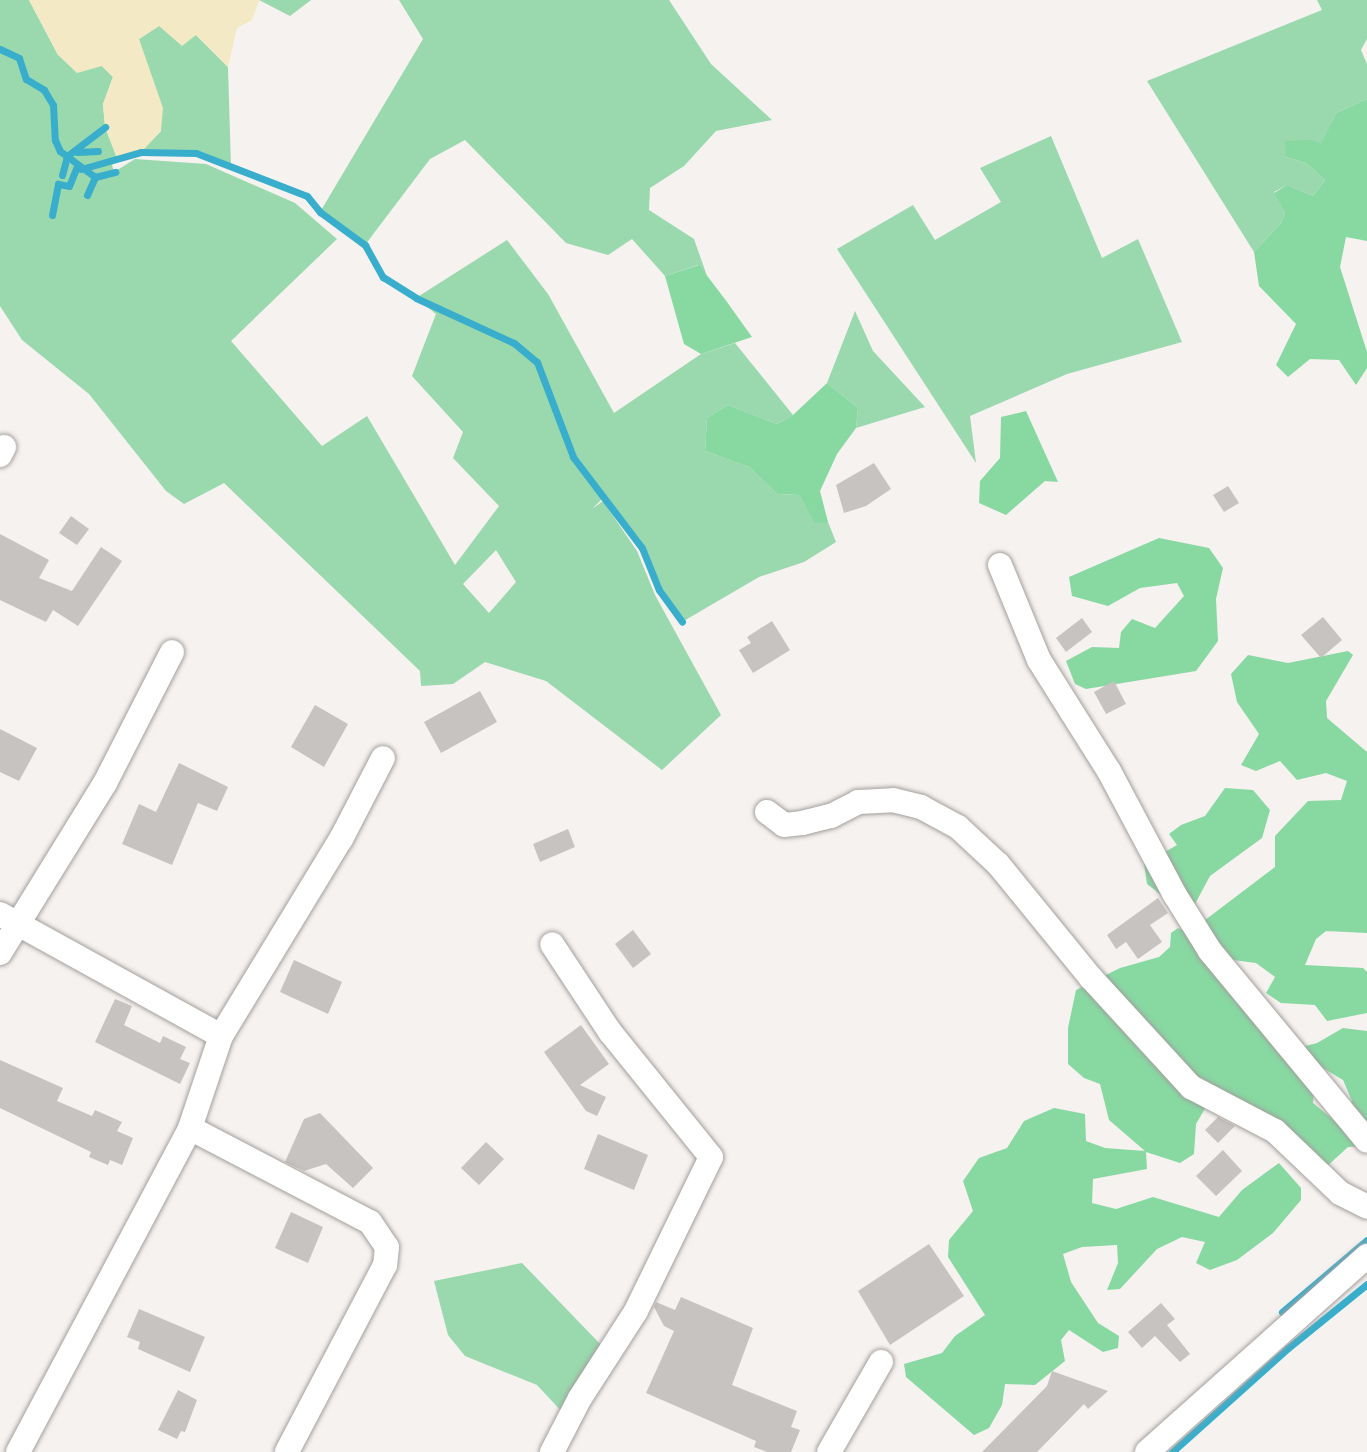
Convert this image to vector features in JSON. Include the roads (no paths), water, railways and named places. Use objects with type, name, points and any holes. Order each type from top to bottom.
[{"type":"street","points":[[1000,565],[1039,660],[1109,771],[1175,895],[1210,951],[1367,1141]]},
{"type":"street","points":[[0,952],[8,918],[105,783],[171,652]]},
{"type":"street","points":[[18,1452],[189,1128],[221,1036],[341,839],[383,758]]},
{"type":"street","points":[[767,812],[784,825],[831,816],[858,802],[893,800],[921,807],[958,828],[998,864],[1091,978],[1191,1087],[1275,1131],[1340,1193],[1367,1207]]},
{"type":"street","points":[[8,918],[221,1036]]},
{"type":"street","points":[[552,944],[610,1032],[711,1157],[636,1311],[580,1398],[552,1452]]},
{"type":"street","points":[[189,1128],[369,1222],[387,1247],[385,1265],[287,1452]]},
{"type":"street","points":[[1147,1452],[1367,1256]]},
{"type":"street","points":[[830,1452],[881,1362]]},
{"type":"waterway","points":[[0,49],[19,58],[26,79],[44,90],[53,105],[55,140],[60,151],[95,177],[115,172]]},
{"type":"waterway","points":[[62,175],[67,156],[105,127]]},
{"type":"waterway","points":[[77,152],[98,151]]},
{"type":"waterway","points":[[81,169],[141,152],[196,153],[307,196],[320,212],[365,245],[383,277],[416,298],[514,343],[537,362],[573,457],[642,548],[659,590],[682,622]]},
{"type":"waterway","points":[[52,215],[58,184],[69,186],[77,166]]},
{"type":"waterway","points":[[87,195],[95,177]]},
{"type":"waterway","points":[[1282,1312],[1367,1240]]},
{"type":"waterway","points":[[1172,1452],[1288,1348],[1367,1284]]}]
